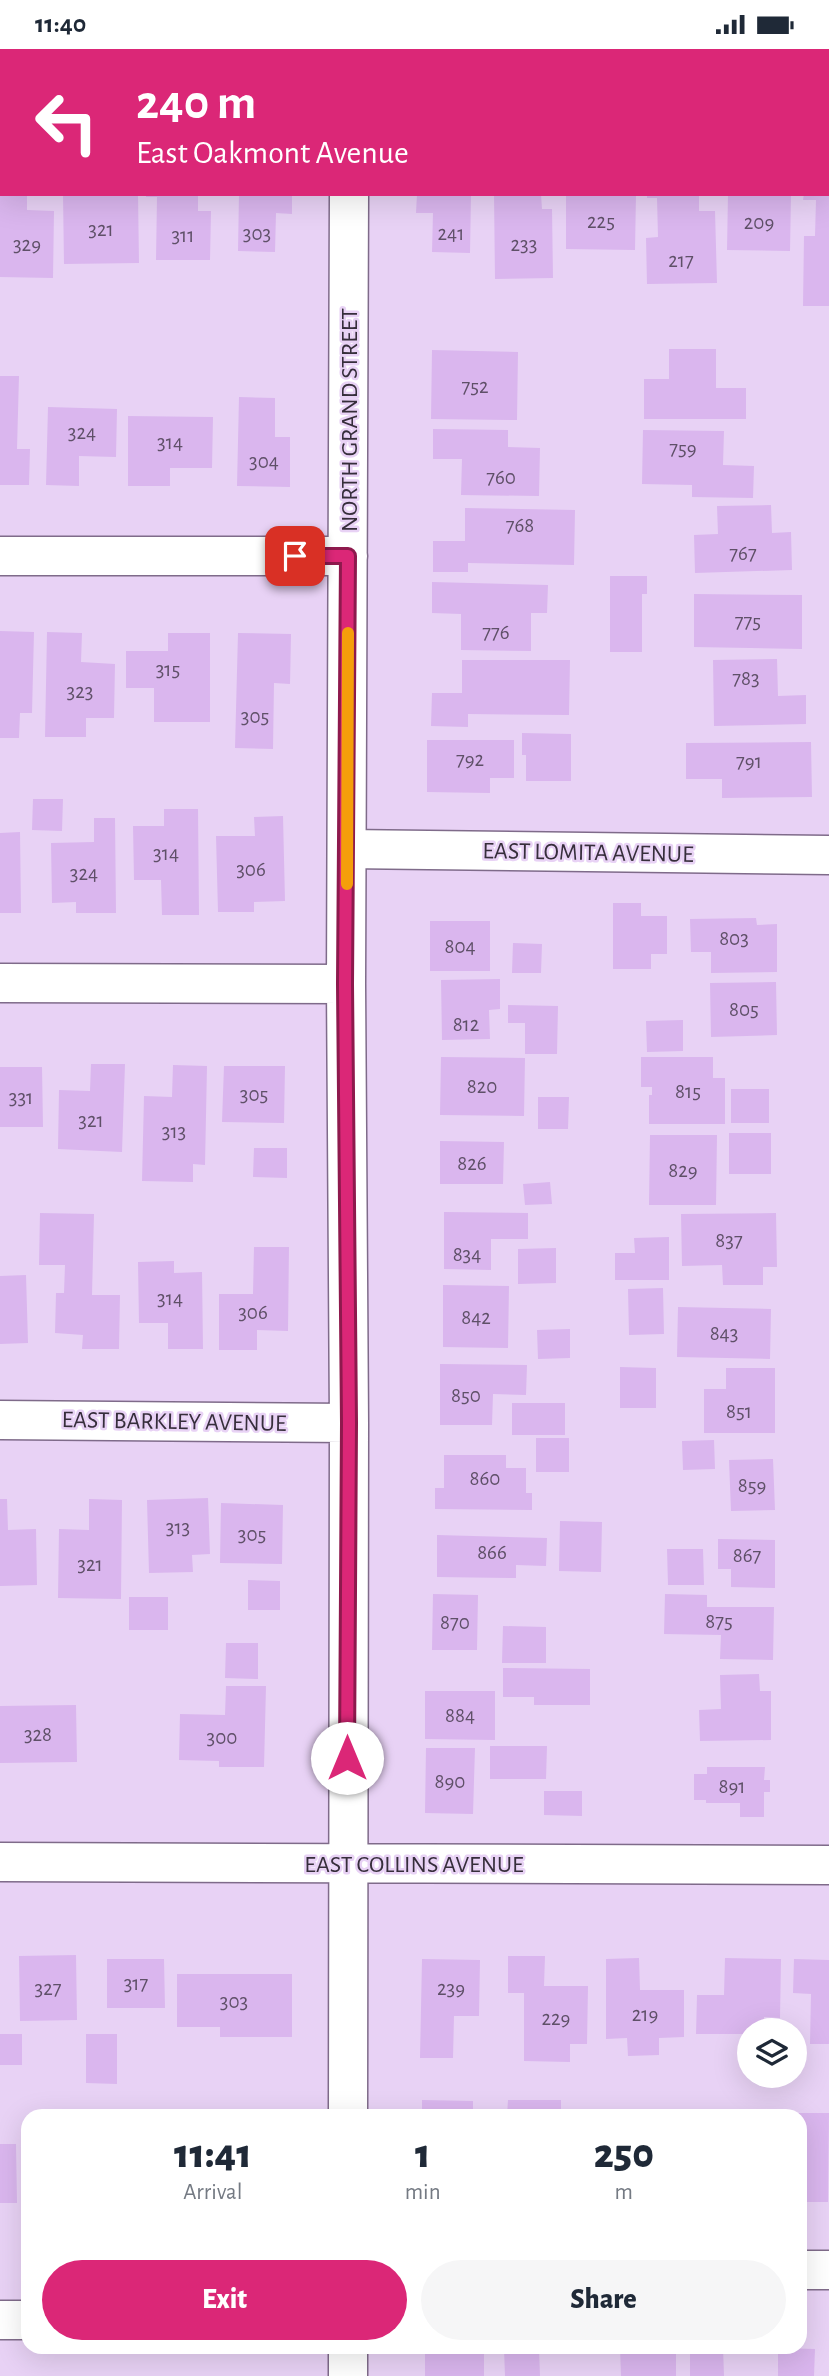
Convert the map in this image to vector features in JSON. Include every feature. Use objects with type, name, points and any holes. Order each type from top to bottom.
[{"type":"street","name":"NORTH GRAND STREET","points":[[348,2109],[346,1865],[349,1423],[345,984],[349,196]]},
{"type":"street","points":[[0,556],[348,556]]},
{"type":"street","name":"EAST LOMITA AVENUE","points":[[347,849],[829,855]]},
{"type":"street","points":[[0,983],[345,984]]},
{"type":"street","name":"EAST BARKLEY AVENUE","points":[[0,1420],[349,1423]]},
{"type":"street","name":"EAST COLLINS AVENUE","points":[[0,1862],[829,1865]]},
{"type":"street","points":[[807,2270],[829,2270]]},
{"type":"street","points":[[0,2320],[21,2320]]},
{"type":"street","points":[[348,2354],[348,2376]]},
{"type":"building","points":[[0,196],[27,196],[27,210],[54,211],[53,278],[0,277]]},
{"type":"building","points":[[63,196],[138,196],[139,263],[64,264]]},
{"type":"building","points":[[198,196],[198,211],[211,211],[210,260],[156,260],[157,197],[146,197]]},
{"type":"building","points":[[239,196],[292,196],[292,214],[276,213],[275,252],[238,251]]},
{"type":"building","points":[[417,196],[471,196],[470,253],[432,252],[433,213],[416,213]]},
{"type":"building","points":[[494,196],[541,196],[542,209],[552,209],[553,278],[495,279]]},
{"type":"building","points":[[566,196],[636,196],[635,250],[566,249]]},
{"type":"building","points":[[699,196],[699,211],[715,211],[717,283],[647,284],[646,238],[658,237],[657,198],[647,198]]},
{"type":"building","points":[[728,196],[791,196],[790,251],[727,250]]},
{"type":"building","points":[[804,196],[829,196],[829,306],[803,306],[804,236],[815,236],[816,200],[803,200]]},
{"type":"building","points":[[669,349],[716,349],[716,388],[746,388],[746,419],[644,419],[644,379],[669,379]]},
{"type":"building","points":[[432,350],[518,352],[517,420],[431,419]]},
{"type":"building","points":[[0,376],[19,376],[17,449],[30,449],[29,485],[0,485]]},
{"type":"building","points":[[239,397],[275,398],[275,437],[290,437],[290,487],[237,486]]},
{"type":"building","points":[[48,407],[117,409],[116,457],[79,456],[79,486],[46,485]]},
{"type":"building","points":[[128,416],[213,417],[212,468],[170,468],[170,486],[128,486]]},
{"type":"building","points":[[433,429],[508,430],[508,447],[540,448],[539,496],[461,495],[462,459],[433,459]]},
{"type":"building","points":[[643,430],[724,431],[723,465],[754,466],[753,498],[692,497],[692,485],[642,484]]},
{"type":"building","points":[[771,505],[772,533],[791,532],[792,570],[695,573],[694,535],[718,534],[717,506]]},
{"type":"building","points":[[465,508],[575,510],[574,565],[468,563],[468,572],[433,572],[433,541],[465,541]]},
{"type":"building","points":[[610,576],[647,576],[647,594],[642,594],[642,652],[610,652]]},
{"type":"building","points":[[432,582],[548,585],[547,613],[531,613],[531,651],[461,650],[461,614],[432,613]]},
{"type":"building","points":[[694,594],[802,595],[802,649],[694,647]]},
{"type":"building","points":[[0,631],[34,632],[32,713],[20,713],[19,738],[0,738]]},
{"type":"building","points":[[47,632],[82,633],[81,662],[115,664],[114,718],[86,718],[86,737],[45,737]]},
{"type":"building","points":[[168,633],[210,633],[210,722],[154,722],[154,688],[126,688],[126,651],[168,651]]},
{"type":"building","points":[[238,633],[291,634],[290,684],[274,683],[273,749],[235,748]]},
{"type":"building","points":[[777,659],[778,696],[806,695],[806,724],[714,726],[713,660]]},
{"type":"building","points":[[462,660],[570,660],[569,715],[468,714],[468,727],[431,726],[432,693],[462,693]]},
{"type":"building","points":[[522,733],[571,734],[571,781],[526,781],[526,755],[522,755]]},
{"type":"building","points":[[427,740],[514,740],[514,778],[490,778],[490,793],[427,792]]},
{"type":"building","points":[[811,742],[812,797],[722,798],[722,779],[686,779],[686,743]]},
{"type":"building","points":[[33,799],[63,799],[62,831],[32,830]]},
{"type":"building","points":[[164,809],[198,809],[199,915],[162,915],[161,880],[134,880],[133,826],[164,826]]},
{"type":"building","points":[[283,816],[285,901],[254,902],[254,912],[218,912],[216,836],[255,836],[254,817]]},
{"type":"building","points":[[94,818],[115,818],[116,913],[76,913],[76,902],[52,903],[51,843],[94,842]]},
{"type":"building","points":[[20,832],[21,913],[0,913],[0,833]]},
{"type":"building","points":[[613,903],[641,903],[641,916],[667,916],[667,954],[651,954],[651,969],[613,969]]},
{"type":"building","points":[[756,918],[757,925],[777,924],[777,972],[711,973],[711,952],[691,952],[690,919]]},
{"type":"building","points":[[430,921],[490,921],[490,971],[430,971]]},
{"type":"building","points":[[513,943],[542,944],[541,973],[512,973]]},
{"type":"building","points":[[500,979],[500,1009],[489,1010],[490,1039],[442,1040],[441,980]]},
{"type":"building","points":[[776,982],[777,1035],[711,1037],[710,983]]},
{"type":"building","points":[[508,1005],[558,1006],[557,1054],[525,1054],[525,1023],[508,1023]]},
{"type":"building","points":[[683,1020],[683,1051],[647,1052],[646,1021]]},
{"type":"building","points":[[441,1057],[525,1058],[524,1116],[440,1115]]},
{"type":"building","points":[[641,1057],[713,1057],[713,1078],[725,1078],[725,1124],[649,1124],[649,1095],[652,1095],[652,1087],[641,1087]]},
{"type":"building","points":[[91,1064],[125,1064],[122,1152],[58,1149],[59,1090],[90,1091]]},
{"type":"building","points":[[173,1065],[207,1066],[205,1165],[193,1164],[193,1182],[142,1181],[144,1096],[172,1097]]},
{"type":"building","points":[[224,1066],[285,1066],[284,1123],[222,1122]]},
{"type":"building","points":[[0,1067],[42,1067],[43,1127],[0,1127]]},
{"type":"building","points":[[731,1089],[769,1089],[769,1123],[731,1123]]},
{"type":"building","points":[[538,1097],[569,1097],[568,1129],[538,1129]]},
{"type":"building","points":[[729,1133],[771,1133],[771,1174],[729,1174]]},
{"type":"building","points":[[650,1135],[717,1135],[716,1205],[649,1205]]},
{"type":"building","points":[[440,1141],[504,1142],[503,1184],[440,1184]]},
{"type":"building","points":[[254,1148],[287,1148],[287,1178],[253,1177]]},
{"type":"building","points":[[550,1182],[552,1204],[525,1205],[523,1184]]},
{"type":"building","points":[[444,1212],[528,1213],[528,1239],[491,1239],[491,1270],[444,1269]]},
{"type":"building","points":[[40,1213],[94,1214],[92,1295],[120,1295],[119,1349],[82,1349],[83,1335],[55,1333],[56,1293],[64,1293],[65,1265],[39,1265]]},
{"type":"building","points":[[776,1213],[777,1267],[763,1267],[763,1285],[723,1285],[722,1265],[682,1266],[681,1214]]},
{"type":"building","points":[[669,1237],[669,1280],[615,1280],[615,1253],[635,1253],[634,1238]]},
{"type":"building","points":[[254,1247],[289,1247],[288,1331],[257,1330],[257,1350],[219,1350],[219,1294],[253,1294]]},
{"type":"building","points":[[556,1248],[556,1283],[518,1284],[518,1249]]},
{"type":"building","points":[[174,1261],[174,1273],[202,1272],[203,1349],[168,1349],[168,1323],[139,1323],[138,1262]]},
{"type":"building","points":[[26,1275],[28,1343],[0,1344],[0,1276]]},
{"type":"building","points":[[443,1285],[509,1286],[508,1348],[443,1347]]},
{"type":"building","points":[[663,1288],[664,1334],[629,1335],[628,1289]]},
{"type":"building","points":[[678,1307],[771,1309],[770,1359],[677,1357]]},
{"type":"building","points":[[570,1329],[570,1358],[538,1359],[537,1330]]},
{"type":"building","points":[[440,1364],[527,1365],[526,1395],[493,1394],[492,1425],[440,1425]]},
{"type":"building","points":[[620,1367],[656,1368],[656,1408],[620,1408]]},
{"type":"building","points":[[726,1368],[775,1368],[775,1433],[704,1433],[704,1389],[726,1389]]},
{"type":"building","points":[[512,1403],[565,1403],[565,1435],[512,1435]]},
{"type":"building","points":[[536,1438],[569,1438],[569,1472],[536,1472]]},
{"type":"building","points":[[714,1440],[715,1469],[683,1470],[682,1441]]},
{"type":"building","points":[[444,1455],[506,1455],[506,1468],[526,1468],[526,1493],[532,1493],[532,1510],[435,1509],[435,1488],[444,1488]]},
{"type":"building","points":[[773,1459],[775,1510],[731,1511],[729,1460]]},
{"type":"building","points":[[208,1498],[210,1554],[192,1555],[193,1572],[149,1573],[147,1500]]},
{"type":"building","points":[[0,1499],[7,1499],[8,1530],[36,1529],[37,1585],[0,1586]]},
{"type":"building","points":[[89,1499],[122,1500],[121,1599],[58,1598],[59,1529],[89,1530]]},
{"type":"building","points":[[221,1503],[283,1505],[282,1564],[220,1563]]},
{"type":"building","points":[[560,1521],[602,1522],[601,1572],[559,1571]]},
{"type":"building","points":[[437,1535],[547,1538],[546,1566],[516,1565],[516,1578],[437,1577]]},
{"type":"building","points":[[718,1539],[775,1540],[775,1588],[731,1587],[731,1569],[718,1569]]},
{"type":"building","points":[[667,1549],[703,1549],[704,1585],[668,1585]]},
{"type":"building","points":[[248,1580],[280,1581],[280,1610],[248,1610]]},
{"type":"building","points":[[433,1594],[478,1595],[477,1650],[432,1650]]},
{"type":"building","points":[[665,1594],[707,1595],[707,1607],[774,1607],[773,1660],[720,1659],[721,1635],[664,1634]]},
{"type":"building","points":[[129,1597],[168,1597],[168,1630],[129,1630]]},
{"type":"building","points":[[503,1626],[546,1627],[546,1663],[502,1663]]},
{"type":"building","points":[[226,1643],[258,1643],[258,1679],[225,1678]]},
{"type":"building","points":[[503,1668],[590,1669],[590,1705],[534,1705],[534,1697],[503,1697]]},
{"type":"building","points":[[759,1674],[760,1691],[771,1691],[771,1740],[700,1741],[699,1710],[721,1709],[720,1675]]},
{"type":"building","points":[[226,1686],[266,1686],[264,1767],[219,1767],[219,1761],[179,1760],[180,1714],[225,1715]]},
{"type":"building","points":[[425,1691],[495,1691],[495,1740],[425,1739]]},
{"type":"building","points":[[76,1705],[77,1762],[0,1763],[0,1706]]},
{"type":"building","points":[[490,1746],[547,1746],[546,1779],[490,1779]]},
{"type":"building","points":[[426,1748],[475,1748],[473,1814],[425,1813]]},
{"type":"building","points":[[707,1767],[765,1767],[764,1780],[770,1780],[770,1792],[764,1792],[764,1817],[740,1817],[740,1803],[706,1803],[706,1800],[694,1800],[694,1774],[707,1774]]},
{"type":"building","points":[[544,1791],[582,1791],[582,1816],[544,1815]]},
{"type":"building","points":[[76,1955],[77,2020],[20,2021],[19,1956]]},
{"type":"building","points":[[508,1956],[545,1956],[544,1986],[588,1986],[587,2044],[570,2044],[570,2062],[524,2061],[524,1993],[508,1993]]},
{"type":"building","points":[[639,1958],[640,1990],[684,1990],[684,2037],[659,2038],[659,2055],[628,2056],[627,2038],[606,2039],[606,1959]]},
{"type":"building","points":[[725,1958],[781,1959],[780,2018],[737,2018],[737,2034],[696,2034],[697,1995],[724,1995]]},
{"type":"building","points":[[107,1959],[164,1959],[165,2008],[107,2008]]},
{"type":"building","points":[[422,1959],[480,1960],[479,2016],[454,2016],[453,2058],[420,2058]]},
{"type":"building","points":[[794,1959],[829,1960],[829,2044],[810,2044],[811,1994],[793,1993]]},
{"type":"building","points":[[177,1974],[292,1974],[292,2037],[220,2037],[220,2027],[177,2027]]},
{"type":"building","points":[[0,2034],[22,2034],[22,2065],[0,2065]]},
{"type":"building","points":[[86,2034],[117,2034],[117,2084],[86,2083]]},
{"type":"building","points":[[422,2100],[473,2101],[473,2109],[422,2109]]},
{"type":"building","points":[[508,2100],[561,2100],[561,2109],[507,2109]]},
{"type":"building","points":[[807,2113],[829,2113],[828,2202],[807,2202]]},
{"type":"building","points":[[0,2144],[16,2144],[17,2203],[0,2203]]},
{"type":"building","points":[[807,2349],[815,2349],[814,2376],[778,2376],[778,2354],[807,2354]]},
{"type":"building","points":[[425,2354],[484,2354],[484,2376],[425,2376]]},
{"type":"building","points":[[504,2354],[539,2354],[540,2376],[505,2376]]},
{"type":"building","points":[[620,2354],[676,2354],[676,2376],[621,2376]]},
{"type":"building","points":[[690,2354],[723,2354],[724,2376],[690,2376]]},
{"type":"slow traffic","points":[[347,884],[348,633]]},
{"type":"route","points":[[295,556],[348,556],[345,984],[349,1423],[347,1758]]}]
